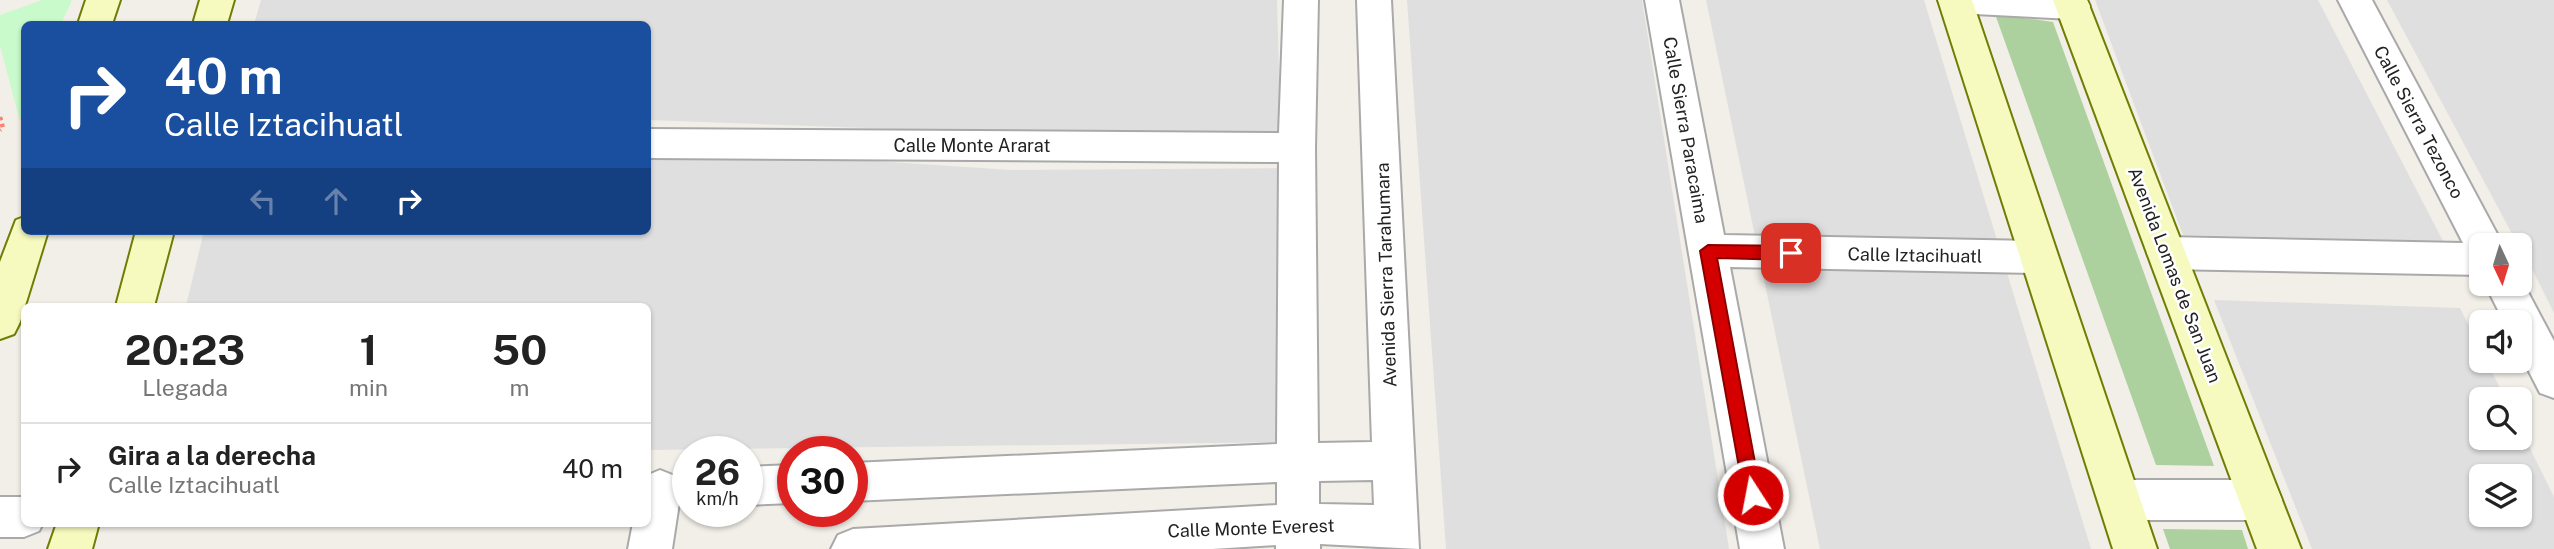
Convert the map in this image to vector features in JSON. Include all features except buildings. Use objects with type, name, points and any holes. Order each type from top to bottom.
[{"type":"street","points":[[96,21],[103,0]]},
{"type":"street","points":[[211,21],[217,0]]},
{"type":"street","points":[[1298,536],[1297,148],[1301,0]]},
{"type":"street","name":"Avenida Sierra Tarahumara","points":[[1374,0],[1397,537]]},
{"type":"street","name":"Calle Sierra Paracaima","points":[[1662,0],[1762,549]]},
{"type":"street","points":[[2071,3],[1955,0],[2135,549]]},
{"type":"street","name":"Calle Sierra Tezonco","points":[[2355,0],[2478,233]]},
{"type":"street","name":"Avenida Lomas de San Juan","points":[[2071,3],[2279,549]]},
{"type":"street","name":"Calle Monte Ararat","points":[[651,143],[1297,148]]},
{"type":"street","points":[[0,322],[28,235]]},
{"type":"street","points":[[136,303],[154,235]]},
{"type":"street","name":"Calle Iztacihuatl","points":[[1708,251],[2039,257]]},
{"type":"street","points":[[2166,253],[2469,259]]},
{"type":"street","points":[[2510,296],[2554,380]]},
{"type":"street","points":[[868,481],[1297,462],[1394,461]]},
{"type":"street","points":[[649,549],[665,490]]},
{"type":"street","points":[[2119,500],[2261,500]]},
{"type":"street","points":[[0,517],[21,517]]},
{"type":"street","points":[[70,549],[77,527]]},
{"type":"street","name":"Calle Monte Everest","points":[[853,549],[1298,536],[1397,537]]},
{"type":"path","points":[[0,117],[3,128],[0,130]]},
{"type":"shaded area","points":[[261,0],[1277,0],[1281,143],[651,120],[651,21],[255,21]]},
{"type":"shaded area","points":[[1407,0],[1642,0],[1729,549],[1446,549]]},
{"type":"shaded area","points":[[1706,0],[1924,0],[2091,549],[1820,549]]},
{"type":"shaded area","points":[[2095,0],[2318,0],[2443,241],[2183,235]]},
{"type":"shaded area","points":[[2387,0],[2554,0],[2554,313],[2532,269],[2532,233],[2512,233]]},
{"type":"shaded area","points":[[651,149],[695,149],[1011,170],[1293,168],[1287,442],[868,447],[868,436],[777,436],[777,448],[763,449],[763,436],[672,436],[672,450],[651,450],[651,303],[187,303],[203,235],[651,235]]},
{"type":"shaded area","points":[[2214,300],[2460,308],[2469,326],[2469,373],[2492,373],[2500,387],[2469,387],[2469,450],[2531,450],[2554,497],[2554,549],[2312,549]]},
{"type":"green space","points":[[42,0],[72,0],[62,21],[21,21],[20,121],[0,46],[0,15]]},
{"type":"green space","points":[[1995,14],[2053,22],[2214,466],[2156,465]]},
{"type":"green space","points":[[2163,529],[2242,530],[2248,549],[2170,549]]},
{"type":"route","points":[[1753,495],[1708,251],[1791,253]]}]
